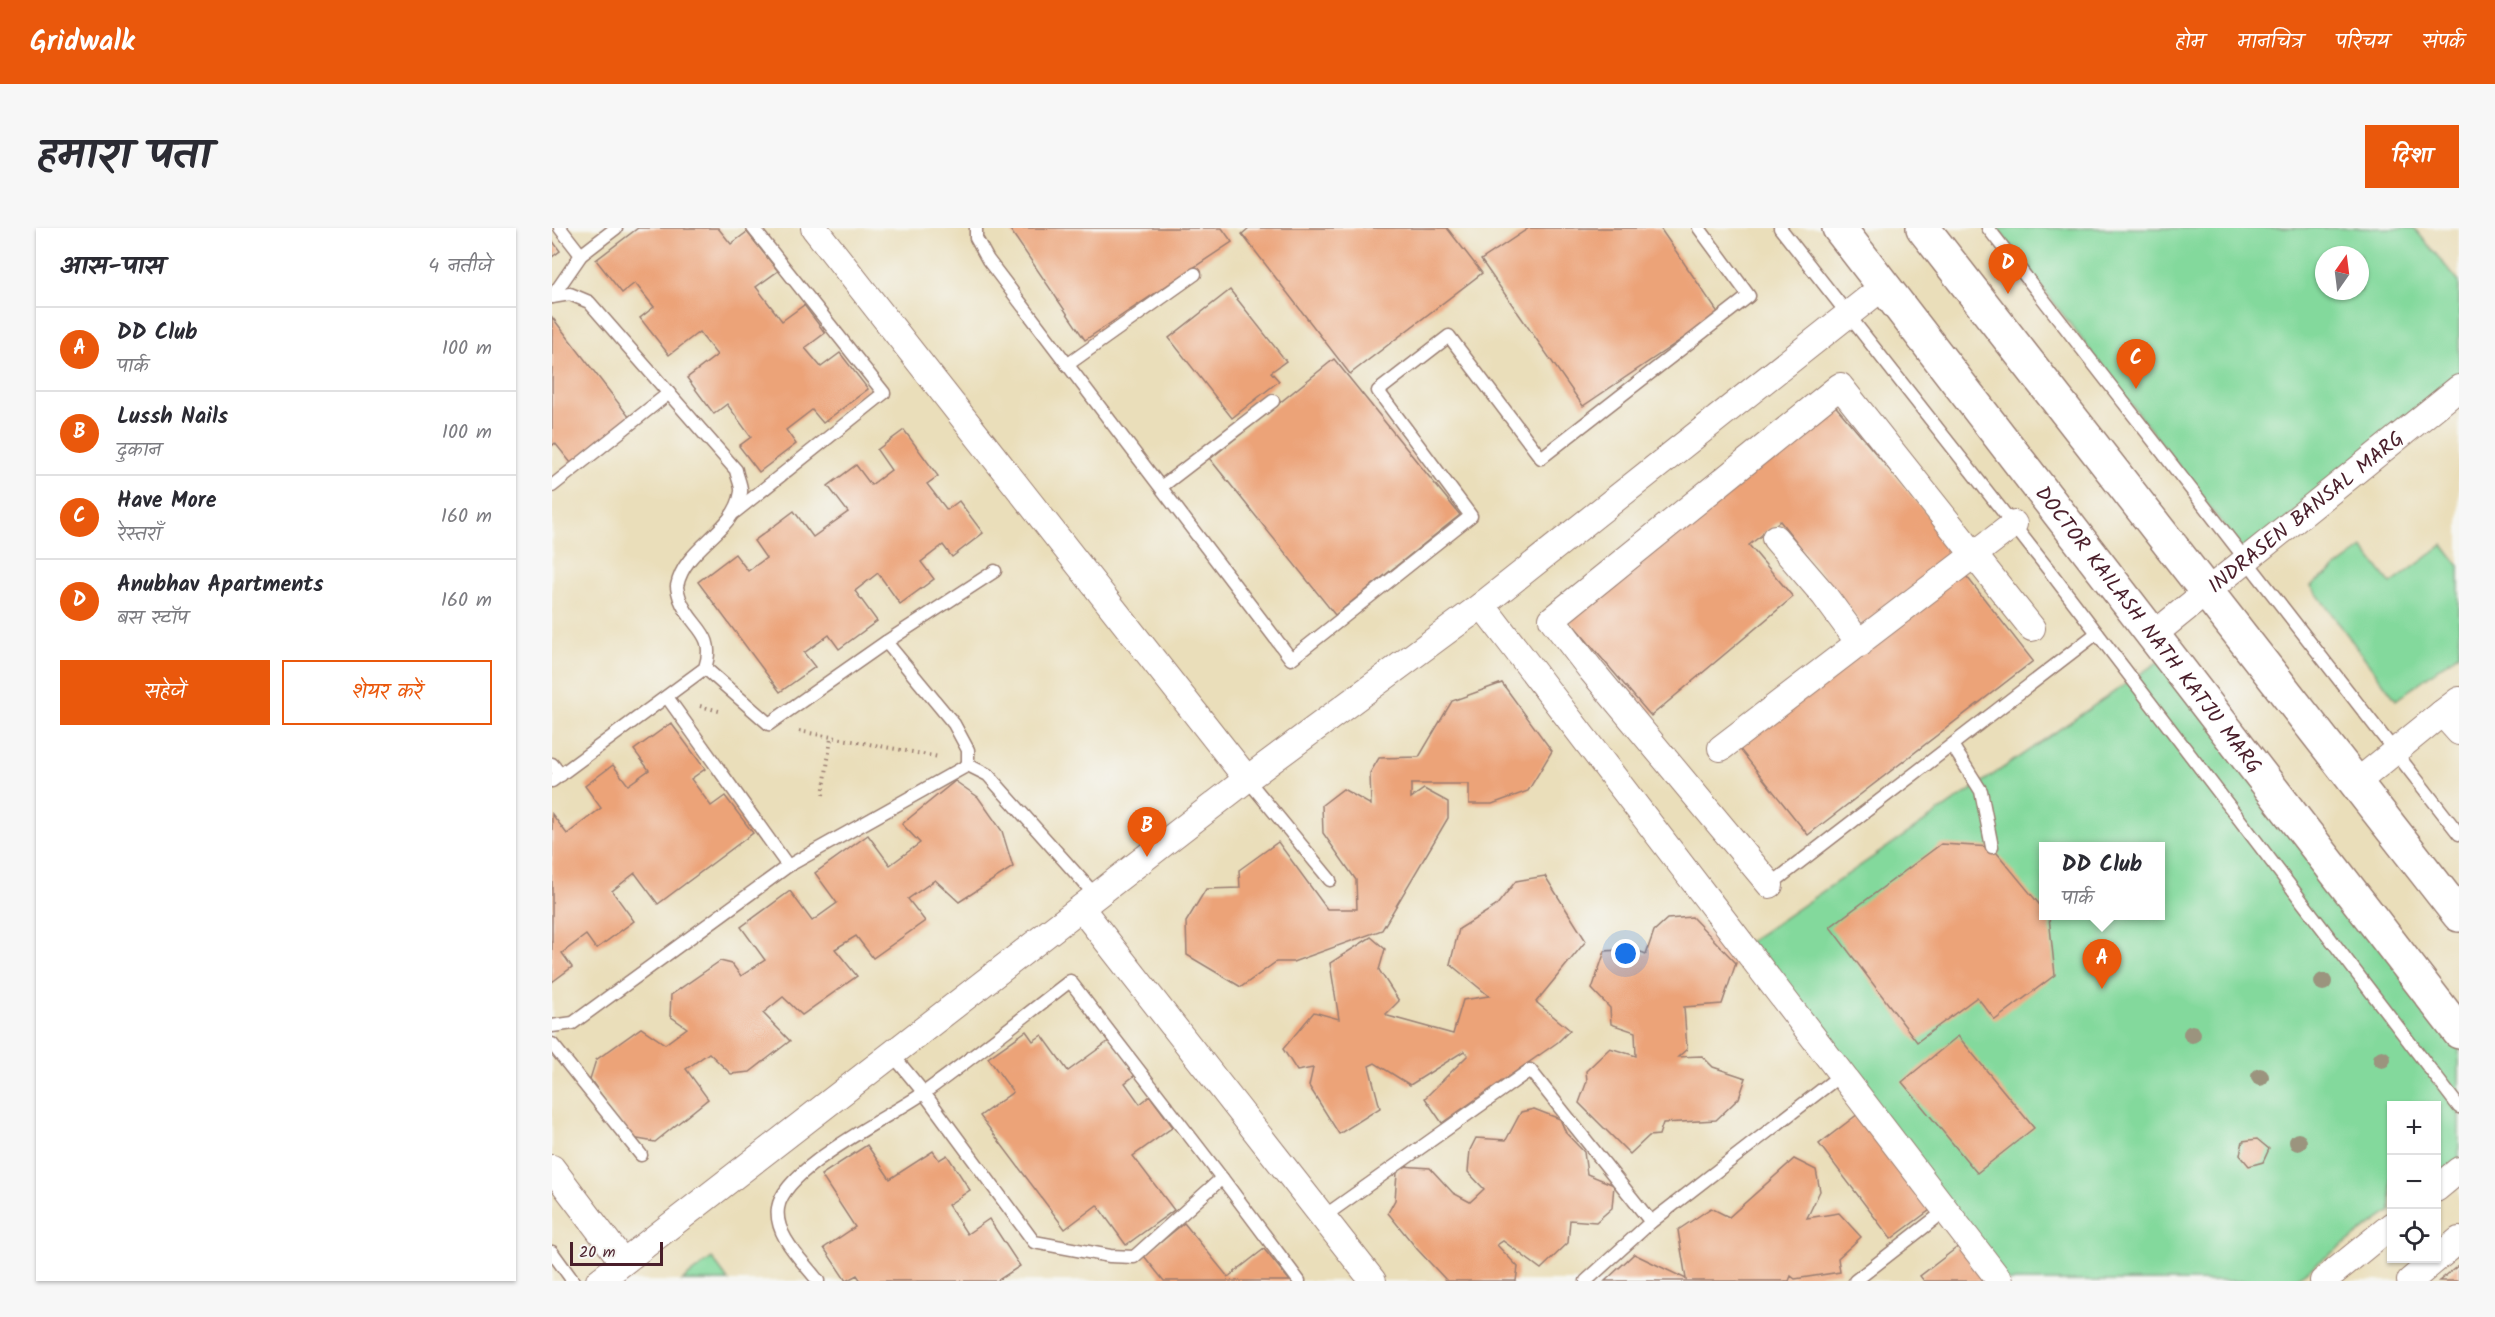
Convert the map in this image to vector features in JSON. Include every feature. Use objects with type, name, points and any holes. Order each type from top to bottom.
[{"type":"main road","name":"DOCTOR KAILASH NATH KATJU MARG","points":[[1839,228],[2459,1032]]},
{"type":"main road","points":[[1923,228],[2459,915]]},
{"type":"street","points":[[814,228],[1248,779]]},
{"type":"street","points":[[599,1281],[1248,779],[1482,605],[1884,286]]},
{"type":"street","points":[[1770,885],[1552,619],[1840,386],[2032,628]]},
{"type":"street","name":"INDRASEN BANSAL MARG","points":[[2153,635],[2459,388]]},
{"type":"street","points":[[1721,748],[1860,644],[2014,524]]},
{"type":"street","points":[[1775,538],[1824,595],[1860,644]]},
{"type":"street","points":[[1482,605],[2000,1281]]},
{"type":"street","points":[[2356,783],[2450,706],[2459,732]]},
{"type":"street","points":[[1089,902],[1373,1281]]},
{"type":"street","points":[[552,1168],[623,1262]]},
{"type":"street","points":[[2441,1185],[2459,1170]]},
{"type":"street","points":[[2323,1281],[2387,1228]]},
{"type":"street","points":[[2410,1281],[2459,1240]]},
{"type":"lane","points":[[560,228],[581,255]]},
{"type":"lane","points":[[552,297],[581,255],[616,228]]},
{"type":"lane","points":[[552,764],[556,778],[705,668],[710,654],[708,641],[684,609],[676,588],[686,563],[735,512],[884,393],[753,228]]},
{"type":"lane","points":[[976,228],[976,238],[988,260],[1291,659],[1471,516],[1378,391],[1449,336],[1541,458],[1749,296],[1699,228]]},
{"type":"lane","points":[[1780,228],[1847,316],[2014,524],[2459,1107]]},
{"type":"lane","points":[[1988,228],[2459,834]]},
{"type":"lane","points":[[1067,365],[1195,274]]},
{"type":"lane","points":[[552,297],[570,294],[589,302],[736,470],[741,490],[735,512]]},
{"type":"lane","points":[[552,486],[669,393]]},
{"type":"lane","points":[[1161,487],[1273,401]]},
{"type":"lane","points":[[705,668],[769,724],[886,642],[995,571]]},
{"type":"lane","points":[[1770,885],[2097,633]]},
{"type":"lane","points":[[886,642],[954,724],[968,750],[968,765]]},
{"type":"lane","points":[[667,697],[788,866]]},
{"type":"lane","points":[[1952,745],[1981,791],[1992,847]]},
{"type":"lane","points":[[552,1026],[573,1023],[788,866],[968,765]]},
{"type":"lane","points":[[968,765],[988,776],[1089,902]]},
{"type":"lane","points":[[1248,779],[1330,880]]},
{"type":"lane","points":[[818,1281],[778,1228],[778,1206],[790,1184],[828,1152],[924,1093],[1070,981],[1299,1281]]},
{"type":"lane","points":[[552,1044],[641,1155]]},
{"type":"lane","points":[[892,1054],[924,1093],[1034,1242],[1110,1256],[1134,1257],[1222,1178]]},
{"type":"lane","points":[[1323,1217],[1530,1071],[1651,1222]]},
{"type":"lane","points":[[1586,1281],[1651,1222],[1842,1074]]},
{"type":"lane","points":[[1855,1281],[1946,1210]]},
{"type":"lane","points":[[552,1252],[573,1281]]},
{"type":"path","points":[[823,795],[831,738],[907,752]]},
{"type":"green space","points":[[1997,228],[2414,228],[2459,282],[2459,376],[2245,554]]},
{"type":"green space","points":[[2443,545],[2459,566],[2459,653],[2396,700],[2311,586],[2363,548],[2391,584]]},
{"type":"green space","points":[[2168,655],[2459,1032],[2459,1164],[2441,1176],[2441,1101],[2387,1101],[2387,1214],[2292,1281],[2008,1281],[1743,946]]},
{"type":"green space","points":[[712,1258],[729,1281],[682,1281]]},
{"type":"building","points":[[638,228],[718,228],[731,244],[747,232],[778,271],[756,287],[782,321],[804,305],[825,333],[805,348],[821,367],[840,353],[868,389],[823,423],[812,410],[786,430],[796,444],[759,472],[739,446],[751,437],[727,404],[714,414],[687,378],[717,355],[699,332],[669,355],[640,318],[654,307],[635,283],[622,293],[596,260]]},
{"type":"building","points":[[1009,228],[1222,228],[1232,242],[1085,340]]},
{"type":"building","points":[[1249,228],[1447,228],[1482,273],[1350,374],[1242,234]]},
{"type":"building","points":[[1529,228],[1660,228],[1719,314],[1583,406],[1481,260]]},
{"type":"building","points":[[552,240],[560,251],[552,257]]},
{"type":"building","points":[[1230,290],[1286,361],[1271,372],[1279,381],[1232,418],[1169,338]]},
{"type":"building","points":[[552,317],[630,418],[571,463],[555,443],[552,446]]},
{"type":"building","points":[[1334,359],[1460,515],[1335,615],[1210,459]]},
{"type":"building","points":[[1832,402],[1960,553],[1864,627],[1780,521],[1749,545],[1793,597],[1651,716],[1570,621]]},
{"type":"building","points":[[904,430],[938,476],[927,484],[947,510],[959,501],[983,533],[952,557],[943,545],[921,562],[934,579],[900,604],[878,573],[855,591],[877,621],[839,649],[829,635],[804,653],[815,667],[780,692],[698,582],[735,554],[748,571],[766,558],[754,541],[794,511],[813,537],[848,512],[828,486],[856,465],[871,485],[891,470],[877,450]]},
{"type":"building","points":[[1960,568],[2033,661],[1808,835],[1734,742]]},
{"type":"building","points":[[1502,683],[1552,751],[1528,791],[1492,804],[1469,804],[1469,784],[1411,784],[1411,798],[1424,789],[1448,802],[1448,818],[1382,930],[1293,962],[1276,962],[1241,987],[1187,955],[1186,922],[1206,889],[1240,888],[1239,870],[1278,842],[1327,909],[1357,909],[1356,880],[1323,833],[1322,805],[1343,789],[1371,805],[1370,773],[1379,758],[1419,757],[1452,701]]},
{"type":"building","points":[[671,723],[705,769],[691,779],[711,806],[725,796],[753,833],[658,904],[635,873],[612,891],[634,921],[596,949],[586,935],[562,953],[572,967],[552,982],[552,814],[567,834],[601,808],[585,786],[613,765],[628,785],[649,770],[634,750]]},
{"type":"building","points":[[955,781],[978,797],[1002,831],[1013,867],[959,902],[935,880],[908,899],[925,921],[873,958],[856,936],[835,949],[857,976],[802,1015],[783,997],[763,1013],[790,1041],[750,1072],[731,1074],[709,1053],[686,1069],[708,1099],[655,1142],[632,1138],[590,1079],[596,1060],[641,1028],[665,1044],[687,1028],[670,1016],[671,995],[720,961],[732,964],[741,976],[765,960],[741,927],[790,891],[812,921],[837,903],[815,873],[868,835],[890,865],[920,843],[902,824]]},
{"type":"building","points":[[1941,844],[1992,847],[2039,904],[2039,920],[2049,920],[2055,975],[1995,1020],[1977,997],[1917,1042],[1830,927]]},
{"type":"building","points":[[1545,876],[1586,941],[1536,1002],[1570,1030],[1558,1042],[1442,1123],[1425,1098],[1468,1055],[1464,1051],[1410,1085],[1375,1063],[1369,1066],[1380,1108],[1339,1134],[1309,1086],[1313,1068],[1297,1071],[1283,1049],[1314,1012],[1339,1019],[1330,963],[1371,937],[1385,949],[1379,970],[1399,1001],[1386,1014],[1453,1034],[1463,1000],[1489,996],[1450,964],[1459,929],[1496,906],[1516,881]]},
{"type":"building","points":[[1692,917],[1736,963],[1722,1004],[1684,1007],[1687,1049],[1678,1057],[1702,1056],[1713,1067],[1746,1078],[1739,1098],[1716,1120],[1663,1123],[1659,1135],[1649,1136],[1630,1154],[1579,1103],[1587,1081],[1586,1071],[1610,1048],[1636,1056],[1635,1032],[1611,1024],[1610,1008],[1592,989],[1605,951],[1633,949],[1646,954],[1654,931],[1667,919]]},
{"type":"building","points":[[1026,1031],[1033,1041],[1042,1035],[1068,1071],[1109,1041],[1135,1075],[1125,1083],[1140,1104],[1150,1096],[1173,1127],[1133,1156],[1174,1210],[1126,1245],[1097,1205],[1065,1229],[980,1116],[1013,1092],[988,1058]]},
{"type":"building","points":[[1958,1036],[2034,1128],[1977,1173],[1902,1082]]},
{"type":"building","points":[[1534,1109],[1560,1119],[1566,1133],[1584,1152],[1587,1174],[1614,1185],[1612,1208],[1596,1222],[1570,1220],[1568,1243],[1541,1269],[1503,1241],[1497,1245],[1518,1267],[1516,1281],[1447,1281],[1388,1213],[1395,1200],[1397,1173],[1401,1166],[1430,1168],[1453,1193],[1470,1202],[1484,1189],[1468,1172],[1470,1150],[1476,1138],[1506,1140],[1521,1112]]},
{"type":"building","points":[[1858,1114],[1930,1210],[1891,1239],[1819,1144]]},
{"type":"building","points":[[2257,1139],[2269,1149],[2263,1162],[2249,1166],[2240,1155],[2243,1141]]},
{"type":"building","points":[[867,1145],[890,1179],[933,1151],[939,1160],[947,1155],[970,1190],[948,1205],[967,1234],[989,1219],[1020,1266],[997,1281],[861,1281],[857,1275],[846,1281],[824,1248],[855,1227],[821,1175]]},
{"type":"building","points":[[1794,1159],[1816,1170],[1820,1191],[1807,1218],[1839,1213],[1861,1237],[1838,1258],[1840,1272],[1795,1279],[1791,1276],[1789,1281],[1605,1281],[1634,1254],[1686,1279],[1678,1230],[1711,1208],[1729,1217]]},
{"type":"building","points":[[1184,1223],[1228,1277],[1264,1249],[1290,1281],[1164,1281],[1144,1256]]},
{"type":"building","points":[[1959,1246],[1984,1281],[1924,1281],[1920,1276]]},
{"type":"building","points":[[2459,1265],[2459,1281],[2439,1281]]},
{"type":"place","name":"Anubhav Apartments","points":[[2008,294]]},
{"type":"place","name":"Have More","points":[[2136,389]]},
{"type":"place","name":"Lussh Nails","points":[[1147,857]]},
{"type":"place","name":"DD Club","points":[[2102,989]]}]
